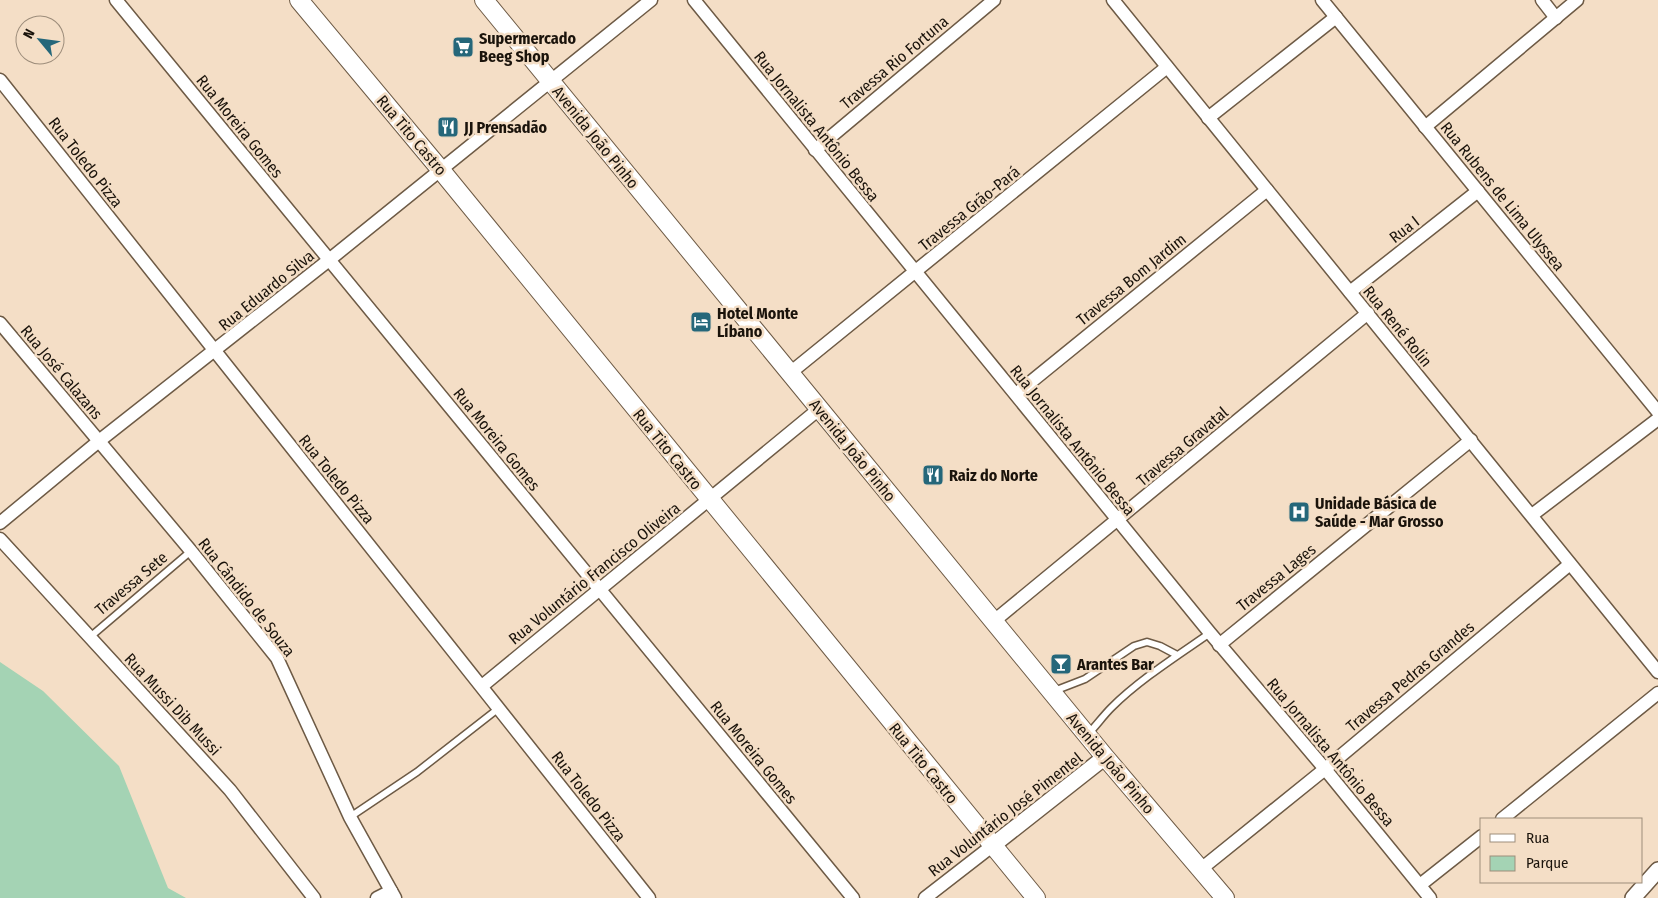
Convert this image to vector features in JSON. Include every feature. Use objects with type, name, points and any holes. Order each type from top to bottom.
[{"type":"main road","name":"Rua Tito Castro","points":[[299,0],[440,169],[1036,898]]},
{"type":"main road","name":"Avenida João Pinho","points":[[484,0],[1105,757],[1224,898]]},
{"type":"street","name":"Rua Moreira Gomes","points":[[116,0],[853,898]]},
{"type":"street","name":"Rua Eduardo Silva","points":[[0,523],[651,0]]},
{"type":"street","name":"Rua Jornalista Antônio Bessa","points":[[694,0],[1219,645],[1325,769],[1430,898]]},
{"type":"street","name":"Travessa Rio Fortuna","points":[[815,150],[994,0]]},
{"type":"street","name":"Rua René Rolin","points":[[1113,0],[1658,672]]},
{"type":"street","name":"Rua Rubens de Lima Ulyssea","points":[[1322,0],[1658,412]]},
{"type":"street","points":[[1542,0],[1556,18]]},
{"type":"street","points":[[1425,127],[1577,0]]},
{"type":"street","points":[[1208,118],[1336,17]]},
{"type":"street","name":"Travessa Grão-Pará","points":[[790,373],[1167,67]]},
{"type":"street","name":"Rua Toledo Pizza","points":[[0,80],[649,898]]},
{"type":"street","name":"Travessa Bom Jardim","points":[[1016,394],[1267,190]]},
{"type":"street","name":"Rua I","points":[[1350,292],[1478,191]]},
{"type":"street","name":"Travessa Gravatal","points":[[994,621],[1368,314]]},
{"type":"street","name":"Rua José Calazans","points":[[0,323],[99,442]]},
{"type":"street","name":"Rua Voluntário Francisco Oliveira","points":[[482,686],[819,409]]},
{"type":"street","points":[[1532,515],[1658,419]]},
{"type":"street","name":"Travessa Lages","points":[[1219,645],[1471,440]]},
{"type":"street","name":"Rua Cândido de Souza","points":[[99,442],[191,551],[277,658],[350,817],[393,895]]},
{"type":"street","name":"Rua Mussi Dib Mussi","points":[[0,539],[230,790],[314,898]]},
{"type":"street","name":"Travessa Pedras Grandes","points":[[1201,869],[1325,769],[1570,564]]},
{"type":"street","points":[[1503,818],[1658,693]]},
{"type":"street","name":"Rua Voluntário José Pimentel","points":[[925,898],[1105,757]]},
{"type":"street","points":[[1420,885],[1480,838]]},
{"type":"street","points":[[1633,898],[1658,870]]},
{"type":"street","points":[[377,898],[393,895]]},
{"type":"lane","name":"Travessa Sete","points":[[90,637],[191,551]]},
{"type":"lane","points":[[1087,735],[1111,708],[1128,693],[1210,634]]},
{"type":"lane","points":[[1052,692],[1085,678],[1134,646],[1148,642],[1160,646],[1177,656]]},
{"type":"lane","points":[[350,817],[417,772],[499,708]]},
{"type":"green space","points":[[0,662],[43,691],[119,766],[168,888],[186,898],[0,898]]},
{"type":"place","name":"Supermercado Beeg Shop","points":[[463,47]]},
{"type":"place","name":"JJ Prensadão","points":[[448,127]]},
{"type":"place","name":"Hotel Monte Líbano","points":[[701,322]]},
{"type":"place","name":"Raiz do Norte","points":[[933,475]]},
{"type":"place","name":"Unidade Básica de Saúde - Mar Grosso","points":[[1299,512]]},
{"type":"place","name":"Arantes Bar","points":[[1061,664]]}]
